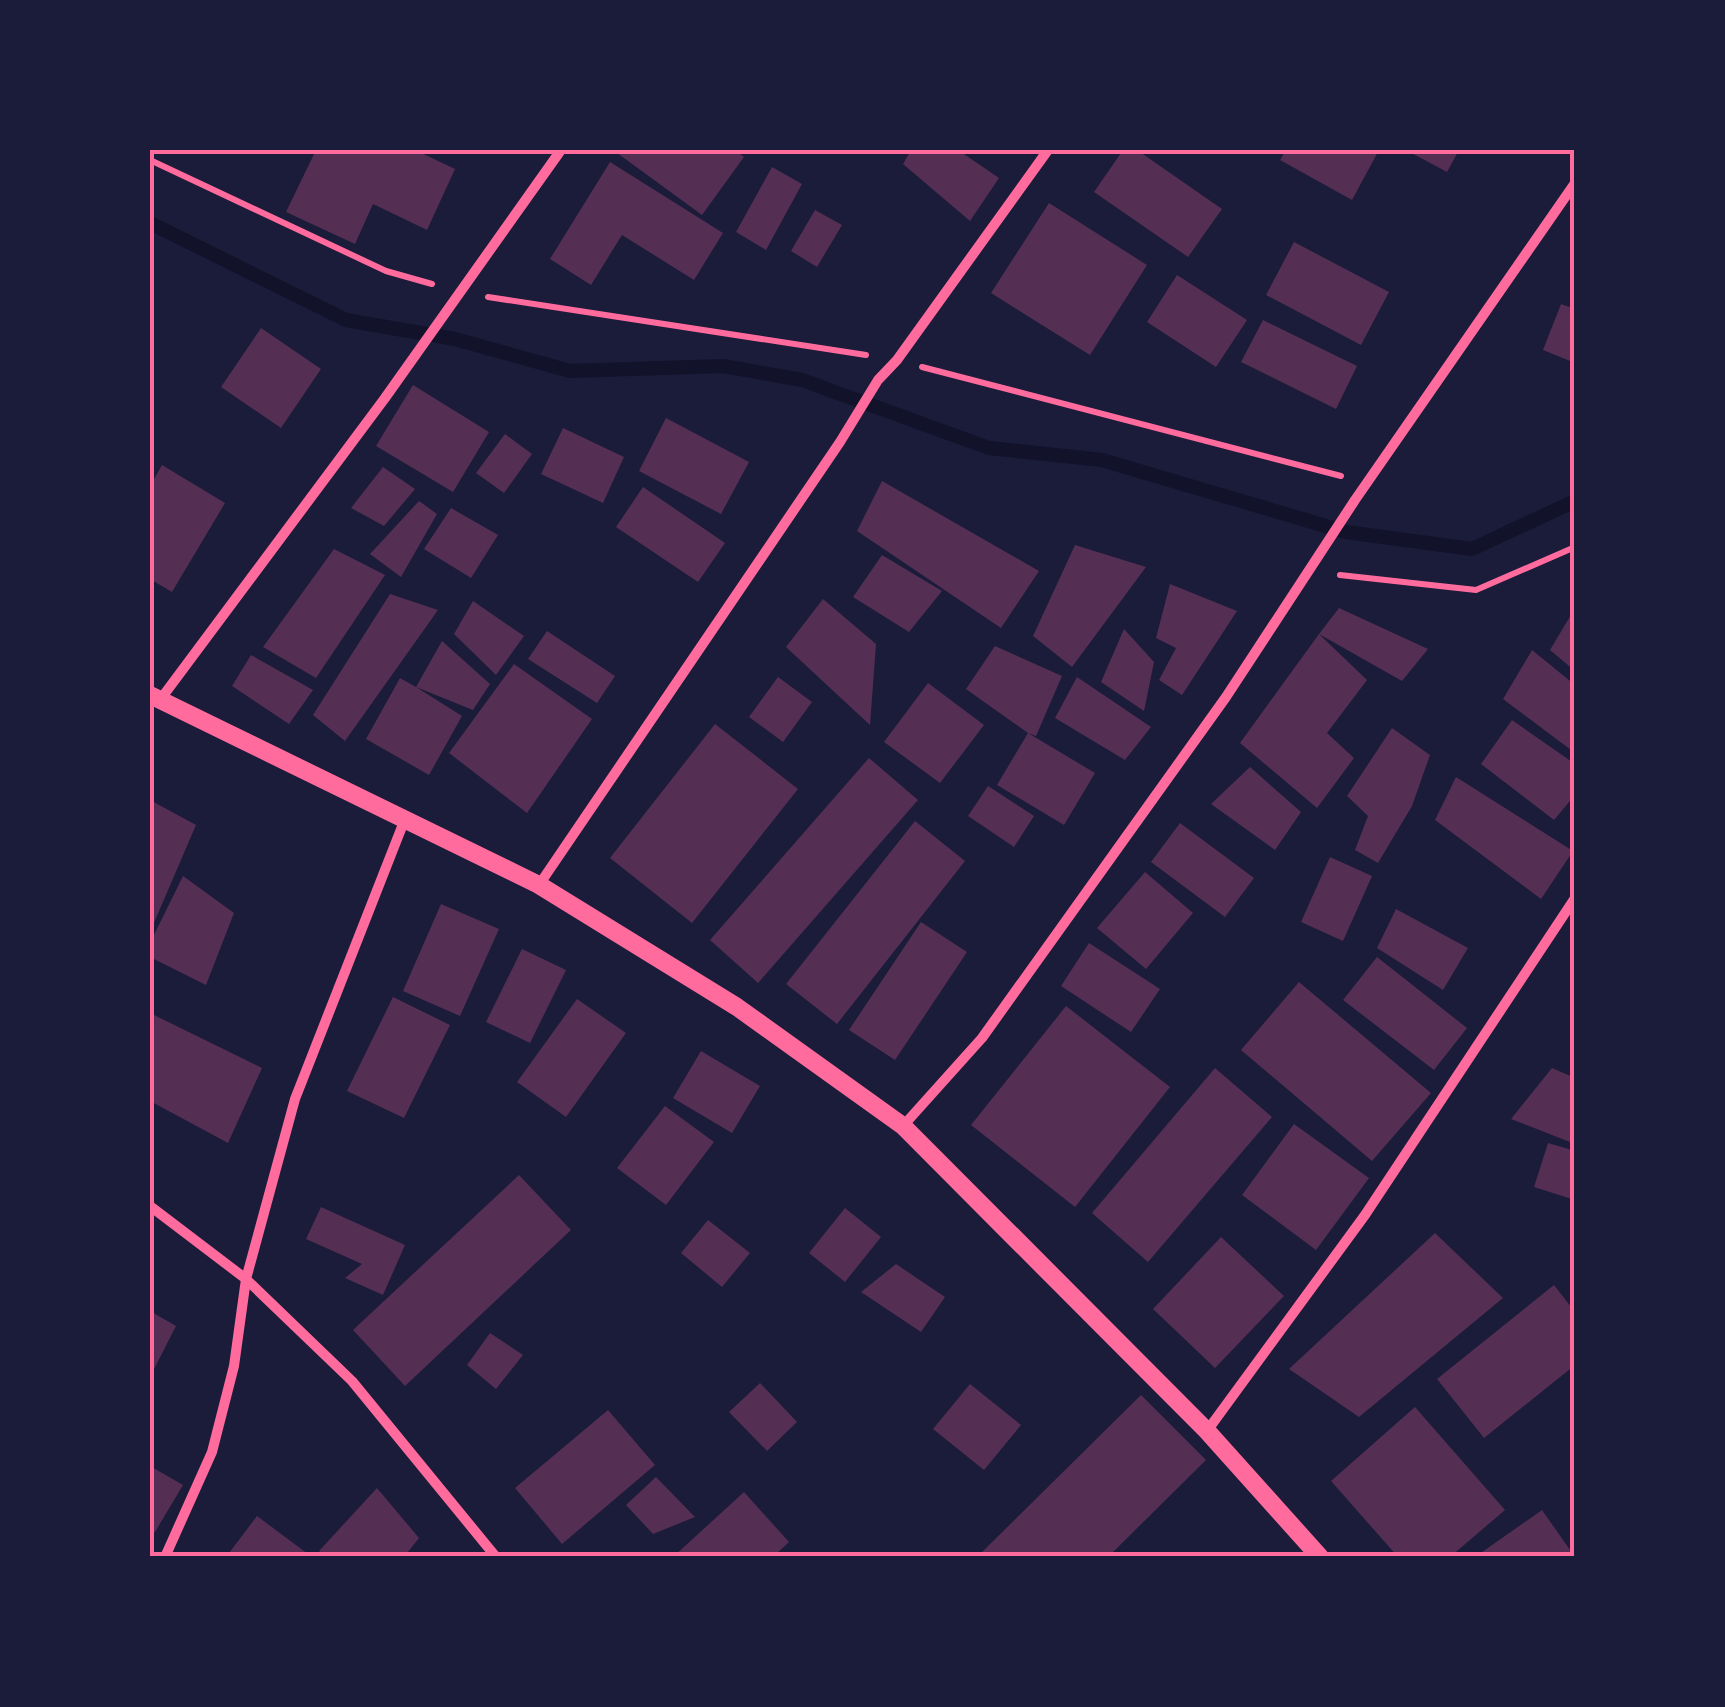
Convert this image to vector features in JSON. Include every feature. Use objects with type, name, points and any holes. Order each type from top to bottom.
[{"type":"street","points":[[561,150],[385,398],[155,697],[539,885],[737,1007],[903,1126],[1207,1430],[1320,1557]]},
{"type":"street","points":[[539,885],[840,442],[878,380],[897,360],[1048,150]]},
{"type":"street","points":[[903,1126],[982,1038],[1226,697],[1355,500],[1575,182]]},
{"type":"street","points":[[166,1557],[212,1452],[234,1366],[246,1280],[295,1099],[405,818]]},
{"type":"street","points":[[1207,1430],[1365,1215],[1575,898]]},
{"type":"street","points":[[150,1206],[246,1280],[352,1381],[496,1557]]},
{"type":"path","points":[[150,160],[386,271],[460,292],[897,360],[1368,483]]},
{"type":"path","points":[[1311,568],[1476,590],[1575,547]]},
{"type":"building","points":[[316,150],[415,150],[455,169],[427,230],[373,204],[355,244],[286,212]]},
{"type":"building","points":[[613,150],[735,150],[744,157],[702,215]]},
{"type":"building","points":[[911,150],[958,150],[999,178],[970,221],[903,164]]},
{"type":"building","points":[[1123,150],[1137,150],[1222,209],[1188,257],[1094,192]]},
{"type":"building","points":[[1286,150],[1379,150],[1352,200],[1280,160]]},
{"type":"building","points":[[1406,150],[1459,150],[1447,172]]},
{"type":"building","points":[[610,162],[723,233],[694,280],[622,235],[591,285],[550,259]]},
{"type":"building","points":[[772,167],[802,184],[766,250],[736,232]]},
{"type":"building","points":[[1049,203],[1147,265],[1090,355],[991,293]]},
{"type":"building","points":[[815,210],[842,225],[817,267],[791,251]]},
{"type":"building","points":[[1294,242],[1389,292],[1361,345],[1266,295]]},
{"type":"building","points":[[1177,275],[1247,320],[1216,367],[1147,322]]},
{"type":"building","points":[[1561,304],[1575,309],[1575,363],[1543,350]]},
{"type":"building","points":[[1263,320],[1357,366],[1336,409],[1241,362]]},
{"type":"building","points":[[261,328],[321,369],[281,428],[221,387]]},
{"type":"building","points":[[413,385],[489,432],[453,492],[376,446]]},
{"type":"building","points":[[666,418],[749,462],[721,514],[639,471]]},
{"type":"building","points":[[563,428],[624,457],[603,503],[541,474]]},
{"type":"building","points":[[505,434],[532,454],[504,493],[476,473]]},
{"type":"building","points":[[162,465],[225,503],[172,592],[150,579],[150,486]]},
{"type":"building","points":[[383,467],[415,489],[384,526],[351,508]]},
{"type":"building","points":[[882,481],[1039,571],[1001,628],[857,531]]},
{"type":"building","points":[[643,487],[725,543],[698,582],[616,527]]},
{"type":"building","points":[[419,501],[437,514],[401,577],[370,554]]},
{"type":"building","points":[[451,508],[498,535],[471,578],[424,549]]},
{"type":"building","points":[[1075,545],[1146,567],[1072,667],[1033,636]]},
{"type":"building","points":[[334,549],[385,575],[316,678],[263,647]]},
{"type":"building","points":[[882,555],[942,591],[909,632],[853,597]]},
{"type":"building","points":[[1170,584],[1237,611],[1182,695],[1159,680],[1176,648],[1156,638]]},
{"type":"building","points":[[390,594],[438,610],[345,741],[313,715]]},
{"type":"building","points":[[823,599],[876,644],[870,725],[786,647]]},
{"type":"building","points":[[473,601],[524,636],[496,675],[454,634]]},
{"type":"building","points":[[1339,608],[1428,649],[1402,681],[1319,634]]},
{"type":"building","points":[[1575,608],[1575,671],[1550,650]]},
{"type":"building","points":[[1124,629],[1154,662],[1144,711],[1101,682]]},
{"type":"building","points":[[547,631],[615,676],[597,703],[528,659]]},
{"type":"building","points":[[1319,634],[1367,680],[1327,733],[1354,758],[1317,808],[1240,743]]},
{"type":"building","points":[[442,641],[490,684],[473,710],[416,687]]},
{"type":"building","points":[[995,646],[1062,676],[1036,736],[966,689]]},
{"type":"building","points":[[1532,650],[1575,685],[1575,753],[1503,699]]},
{"type":"building","points":[[251,655],[313,690],[289,724],[232,686]]},
{"type":"building","points":[[514,664],[592,719],[527,813],[449,753]]},
{"type":"building","points":[[778,677],[812,702],[783,742],[749,717]]},
{"type":"building","points":[[1077,677],[1151,727],[1125,760],[1055,718]]},
{"type":"building","points":[[400,678],[462,716],[429,775],[366,739]]},
{"type":"building","points":[[928,683],[984,725],[940,783],[884,742]]},
{"type":"building","points":[[1512,720],[1575,764],[1575,795],[1554,820],[1481,764]]},
{"type":"building","points":[[715,724],[798,789],[692,923],[610,858]]},
{"type":"building","points":[[1392,728],[1430,755],[1412,806],[1378,863],[1355,850],[1368,816],[1347,796]]},
{"type":"building","points":[[1028,733],[1095,773],[1064,825],[997,785]]},
{"type":"building","points":[[869,758],[918,800],[758,983],[710,940]]},
{"type":"building","points":[[1250,767],[1301,812],[1275,850],[1211,804]]},
{"type":"building","points":[[1456,777],[1573,851],[1541,899],[1435,820]]},
{"type":"building","points":[[988,786],[1034,816],[1014,847],[968,816]]},
{"type":"building","points":[[150,800],[196,825],[150,932]]},
{"type":"building","points":[[915,821],[965,861],[837,1024],[786,984]]},
{"type":"building","points":[[1180,823],[1254,878],[1225,917],[1151,862]]},
{"type":"building","points":[[1330,857],[1372,876],[1343,941],[1301,922]]},
{"type":"building","points":[[1145,872],[1193,913],[1146,969],[1097,928]]},
{"type":"building","points":[[183,876],[234,913],[206,985],[150,957],[150,943]]},
{"type":"building","points":[[441,904],[499,929],[460,1016],[403,991]]},
{"type":"building","points":[[1396,909],[1468,948],[1443,990],[1377,948]]},
{"type":"building","points":[[921,922],[967,952],[895,1060],[849,1030]]},
{"type":"building","points":[[1089,943],[1160,989],[1131,1032],[1061,986]]},
{"type":"building","points":[[522,949],[566,970],[530,1043],[486,1022]]},
{"type":"building","points":[[1377,957],[1467,1028],[1434,1070],[1343,1000]]},
{"type":"building","points":[[1299,982],[1431,1093],[1372,1161],[1241,1050]]},
{"type":"building","points":[[393,997],[450,1025],[404,1118],[347,1091]]},
{"type":"building","points":[[577,999],[626,1033],[566,1117],[517,1082]]},
{"type":"building","points":[[1066,1006],[1170,1087],[1075,1207],[971,1125]]},
{"type":"building","points":[[150,1013],[262,1068],[228,1143],[150,1101]]},
{"type":"building","points":[[701,1051],[760,1086],[732,1133],[673,1098]]},
{"type":"building","points":[[1215,1068],[1272,1117],[1148,1262],[1092,1213]]},
{"type":"building","points":[[1552,1068],[1575,1078],[1575,1144],[1511,1119]]},
{"type":"building","points":[[665,1106],[714,1142],[666,1205],[617,1168]]},
{"type":"building","points":[[1294,1124],[1369,1178],[1316,1250],[1242,1195]]},
{"type":"building","points":[[1548,1143],[1575,1151],[1575,1200],[1534,1187]]},
{"type":"building","points":[[519,1175],[571,1230],[405,1386],[353,1330]]},
{"type":"building","points":[[321,1207],[405,1245],[383,1295],[345,1278],[362,1264],[306,1239]]},
{"type":"building","points":[[845,1208],[881,1237],[845,1282],[809,1253]]},
{"type":"building","points":[[708,1220],[750,1253],[722,1287],[681,1253]]},
{"type":"building","points":[[1435,1233],[1503,1298],[1359,1417],[1289,1369]]},
{"type":"building","points":[[1221,1237],[1284,1296],[1215,1368],[1153,1309]]},
{"type":"building","points":[[896,1264],[945,1297],[921,1332],[861,1292]]},
{"type":"building","points":[[1554,1285],[1575,1312],[1575,1365],[1484,1438],[1437,1379]]},
{"type":"building","points":[[150,1311],[176,1326],[150,1377]]},
{"type":"building","points":[[490,1333],[523,1355],[496,1389],[467,1365]]},
{"type":"building","points":[[760,1383],[797,1422],[767,1451],[729,1412]]},
{"type":"building","points":[[970,1384],[1021,1425],[984,1470],[933,1429]]},
{"type":"building","points":[[1141,1395],[1206,1460],[1108,1557],[977,1557]]},
{"type":"building","points":[[1415,1407],[1505,1510],[1450,1557],[1398,1557],[1331,1481]]},
{"type":"building","points":[[608,1410],[655,1465],[562,1544],[515,1488]]},
{"type":"building","points":[[150,1466],[183,1485],[155,1532],[150,1530]]},
{"type":"building","points":[[656,1477],[695,1517],[653,1534],[626,1505]]},
{"type":"building","points":[[377,1488],[419,1538],[404,1557],[327,1557],[319,1551]]},
{"type":"building","points":[[744,1492],[789,1542],[773,1557],[673,1557]]},
{"type":"building","points":[[1542,1510],[1575,1557],[1475,1557]]},
{"type":"building","points":[[257,1516],[312,1557],[226,1557]]},
{"type":"waterway","points":[[150,223],[346,320],[455,339],[570,371],[723,366],[802,380],[989,448],[1102,460],[1346,532],[1472,549],[1575,501]]}]
